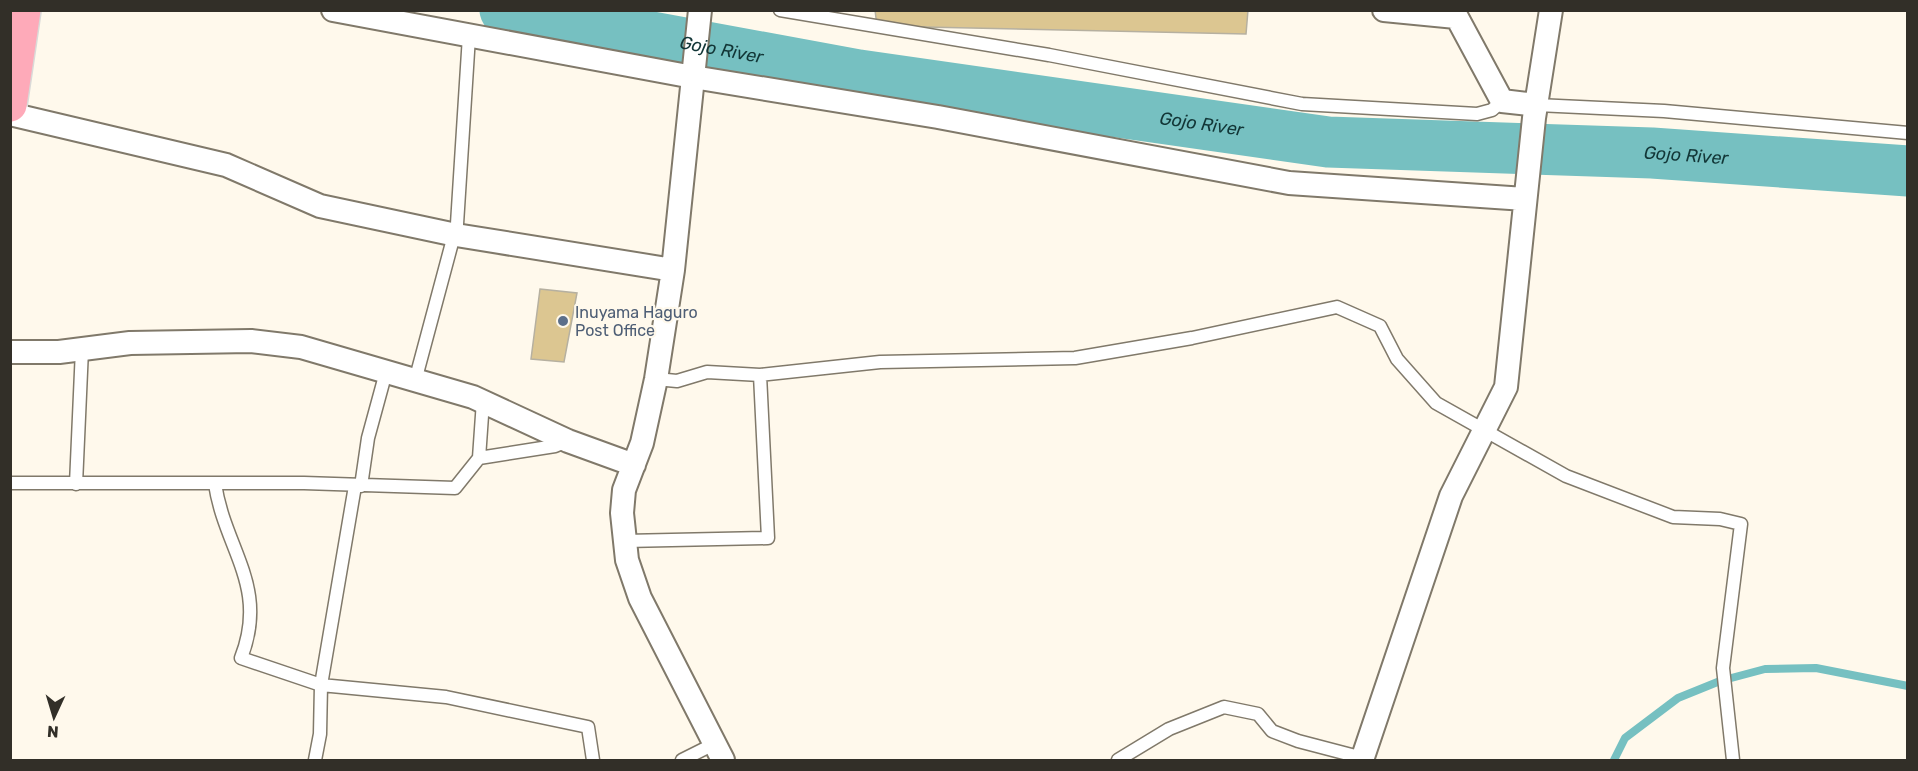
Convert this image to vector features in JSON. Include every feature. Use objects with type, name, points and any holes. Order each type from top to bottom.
[{"type":"main road","points":[[10,105],[24,10]]},
{"type":"street","points":[[333,10],[693,77],[938,117],[1289,183],[1526,188]]},
{"type":"street","points":[[700,10],[673,270],[656,379],[634,465],[624,490],[625,541],[627,560],[640,598],[718,752]]},
{"type":"street","points":[[1384,10],[1454,14],[1502,101],[1535,111]]},
{"type":"street","points":[[1363,759],[1447,506],[1482,429],[1506,387],[1535,111],[1551,10]]},
{"type":"street","points":[[10,114],[226,165],[320,206],[456,235],[673,270]]},
{"type":"street","points":[[10,352],[59,352],[130,343],[251,341],[301,347],[483,401],[568,441],[634,465]]},
{"type":"lane","points":[[780,10],[1049,55],[1302,104],[1477,114],[1492,110],[1502,101]]},
{"type":"lane","points":[[415,381],[456,235],[470,36]]},
{"type":"lane","points":[[1535,111],[1664,111],[1908,133]]},
{"type":"lane","points":[[656,379],[677,381],[707,372],[760,375],[880,362],[1075,358],[1192,338],[1337,307],[1380,326],[1397,359],[1436,403],[1566,476],[1673,517],[1720,519],[1741,524],[1723,668],[1732,760]]},
{"type":"lane","points":[[76,484],[82,349]]},
{"type":"lane","points":[[315,760],[320,734],[321,685],[358,486],[386,372]]},
{"type":"lane","points":[[625,541],[768,537],[760,375]]},
{"type":"lane","points":[[10,483],[304,483],[456,488],[480,458],[483,401]]},
{"type":"lane","points":[[480,458],[555,446],[568,441]]},
{"type":"lane","points":[[215,484],[248,583],[251,611],[249,636],[241,658],[321,685],[446,697],[588,727],[593,760]]},
{"type":"lane","points":[[1118,760],[1169,729],[1224,707],[1258,714],[1272,731],[1298,741],[1363,759]]},
{"type":"lane","points":[[682,760],[718,752]]},
{"type":"building","points":[[875,10],[1248,10],[1246,34],[877,26]]},
{"type":"building","points":[[540,289],[577,293],[564,362],[531,359]]},
{"type":"waterway","name":"Gojo River","points":[[505,10],[859,75],[1328,142],[1652,153],[1908,171]]},
{"type":"waterway","points":[[1614,760],[1625,738],[1678,698],[1720,681],[1765,669],[1816,668],[1908,686]]},
{"type":"place","name":"Inuyama Haguro Post Office","points":[[563,321]]}]
